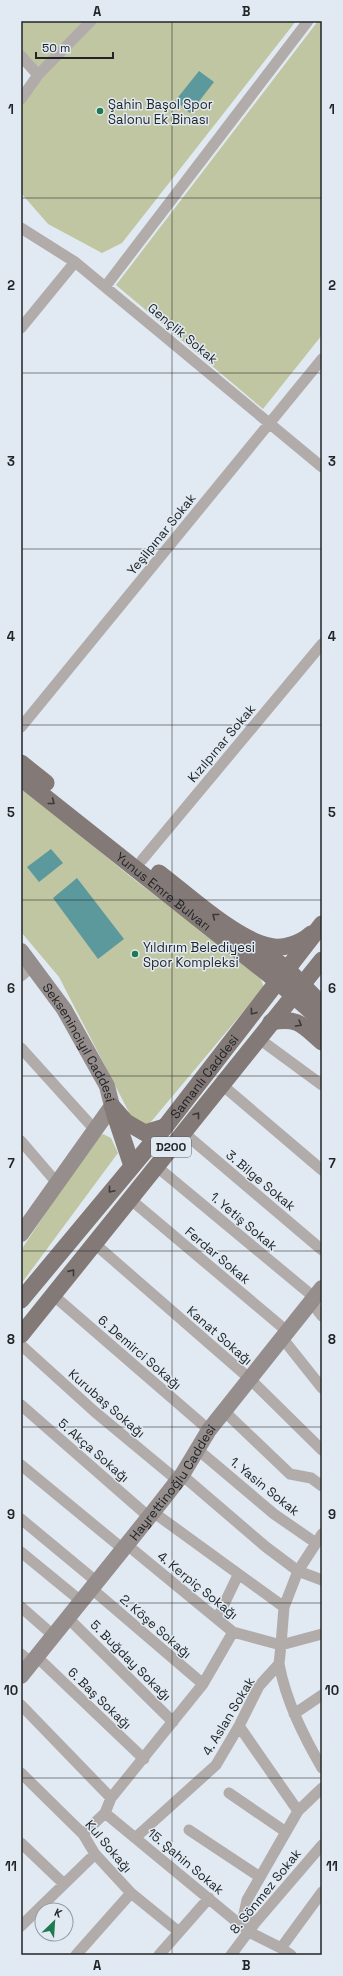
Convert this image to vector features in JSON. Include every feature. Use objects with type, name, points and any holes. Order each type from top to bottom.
[{"type":"main road","name":"Yunus Emre Bulvarı","points":[[21,763],[235,932],[259,944],[270,947],[284,947],[306,938],[322,924]]},
{"type":"main road","name":"Yunus Emre Bulvarı","points":[[21,778],[282,975]]},
{"type":"main road","name":"Samanlı Caddesi","points":[[21,1300],[165,1127],[322,924]]},
{"type":"main road","points":[[235,932],[298,990],[322,1021]]},
{"type":"main road","name":"Sekseninciyıl Caddesi","points":[[21,951],[64,1009],[107,1086],[112,1106],[22,1231]]},
{"type":"main road","name":"Samanlı Caddesi","points":[[21,1334],[95,1244],[221,1084],[322,960]]},
{"type":"main road","points":[[298,990],[322,1005]]},
{"type":"main road","points":[[271,1022],[291,1020],[300,1024],[322,1042]]},
{"type":"main road","points":[[112,1106],[126,1122],[145,1133],[165,1127]]},
{"type":"main road","points":[[112,1106],[132,1166]]},
{"type":"main road","name":"Hayrettinoğlu Caddesi","points":[[21,1676],[30,1658],[54,1636],[180,1478],[209,1430],[316,1296]]},
{"type":"street","points":[[21,99],[38,75],[91,21]]},
{"type":"street","points":[[105,287],[308,21]]},
{"type":"street","points":[[21,56],[38,75]]},
{"type":"street","name":"Gençlik Sokak","points":[[22,230],[75,262],[322,467]]},
{"type":"street","points":[[21,328],[75,262]]},
{"type":"street","name":"Yeşilpınar Sokak","points":[[21,727],[322,359]]},
{"type":"street","name":"Kızılpınar Sokak","points":[[142,860],[322,644]]},
{"type":"street","points":[[21,976],[33,966]]},
{"type":"street","points":[[258,1038],[322,1085]]},
{"type":"street","points":[[21,1048],[96,1130]]},
{"type":"street","points":[[221,1084],[322,1170]]},
{"type":"street","name":"3. Bilge Sokak","points":[[183,1132],[322,1250]]},
{"type":"street","points":[[21,1141],[57,1183]]},
{"type":"street","name":"1. Yetiş Sokak","points":[[156,1166],[316,1296],[322,1316]]},
{"type":"street","name":"Ferdar Sokak","points":[[130,1199],[286,1335],[322,1388]]},
{"type":"street","name":"Kanat Sokağı","points":[[95,1244],[250,1379],[322,1450]]},
{"type":"street","name":"6. Demirci Sokağı","points":[[53,1295],[209,1430]]},
{"type":"street","name":"Kurubaş Sokağı","points":[[21,1345],[95,1412],[266,1547],[298,1571],[322,1580]]},
{"type":"street","name":"5. Akça Sokağı","points":[[21,1405],[151,1514],[284,1607]]},
{"type":"street","points":[[224,1411],[290,1474],[311,1478],[322,1486]]},
{"type":"street","name":"1. Yasin Sokak","points":[[197,1448],[274,1514],[319,1538]]},
{"type":"street","name":"4. Kerpiç Sokağı","points":[[21,1465],[233,1632],[281,1646]]},
{"type":"street","name":"2. Köşe Sokağı","points":[[21,1519],[203,1684]]},
{"type":"street","points":[[319,1538],[298,1571],[284,1607],[279,1664],[284,1687],[294,1714],[318,1753],[322,1768]]},
{"type":"street","points":[[21,1552],[82,1602]]},
{"type":"street","points":[[217,1619],[238,1575]]},
{"type":"street","points":[[21,1607],[54,1636]]},
{"type":"street","name":"5. Buğday Sokağı","points":[[68,1618],[174,1722]]},
{"type":"street","points":[[83,1834],[105,1812],[111,1798],[174,1722],[203,1684],[233,1632]]},
{"type":"street","points":[[281,1646],[322,1634]]},
{"type":"street","name":"6. Baş Sokağı","points":[[30,1658],[144,1759]]},
{"type":"street","name":"4. Aslan Sokak","points":[[135,1838],[216,1764],[239,1726],[260,1686],[279,1664]]},
{"type":"street","points":[[294,1714],[322,1695]]},
{"type":"street","points":[[21,1705],[111,1798]]},
{"type":"street","points":[[239,1726],[298,1811]]},
{"type":"street","name":"Kul Sokağı","points":[[21,1773],[83,1834],[94,1854],[131,1893],[179,1932]]},
{"type":"street","points":[[255,1923],[244,1914],[247,1900],[298,1811],[322,1788]]},
{"type":"street","points":[[229,1793],[286,1832]]},
{"type":"street","name":"15. Şahin Sokak","points":[[105,1812],[249,1932],[281,1948],[291,1955]]},
{"type":"street","points":[[189,1830],[260,1877]]},
{"type":"street","points":[[21,1843],[64,1884]]},
{"type":"street","name":"8. Sönmez Sokak","points":[[231,1955],[255,1923],[322,1844]]},
{"type":"street","points":[[21,1926],[94,1854]]},
{"type":"street","points":[[281,1948],[322,1892]]},
{"type":"street","points":[[76,1955],[131,1893]]},
{"type":"street","points":[[159,1955],[209,1898]]},
{"type":"green space","points":[[21,21],[296,21],[122,243],[102,253],[48,224],[21,193],[21,99],[36,71],[21,54]]},
{"type":"green space","points":[[318,21],[322,21],[322,335],[263,409],[116,285]]},
{"type":"green space","name":"Yıldırım Belediyesi Spor Kompleksi","points":[[21,787],[131,877],[259,975],[264,987],[150,1123],[141,1127],[134,1122],[59,977],[21,932]]},
{"type":"green space","points":[[103,1134],[111,1138],[118,1153],[21,1284],[21,1250],[90,1147],[98,1137]]},
{"type":"water","points":[[199,71],[214,82],[190,113],[175,101]]},
{"type":"water","points":[[51,849],[63,863],[39,882],[27,867]]},
{"type":"water","points":[[77,878],[124,939],[98,959],[53,898]]},
{"type":"place","name":"Şahin Başol Spor Salonu Ek Binası","points":[[100,111]]},
{"type":"place","name":"Yıldırım Belediyesi Spor Kompleksi","points":[[135,954]]}]
